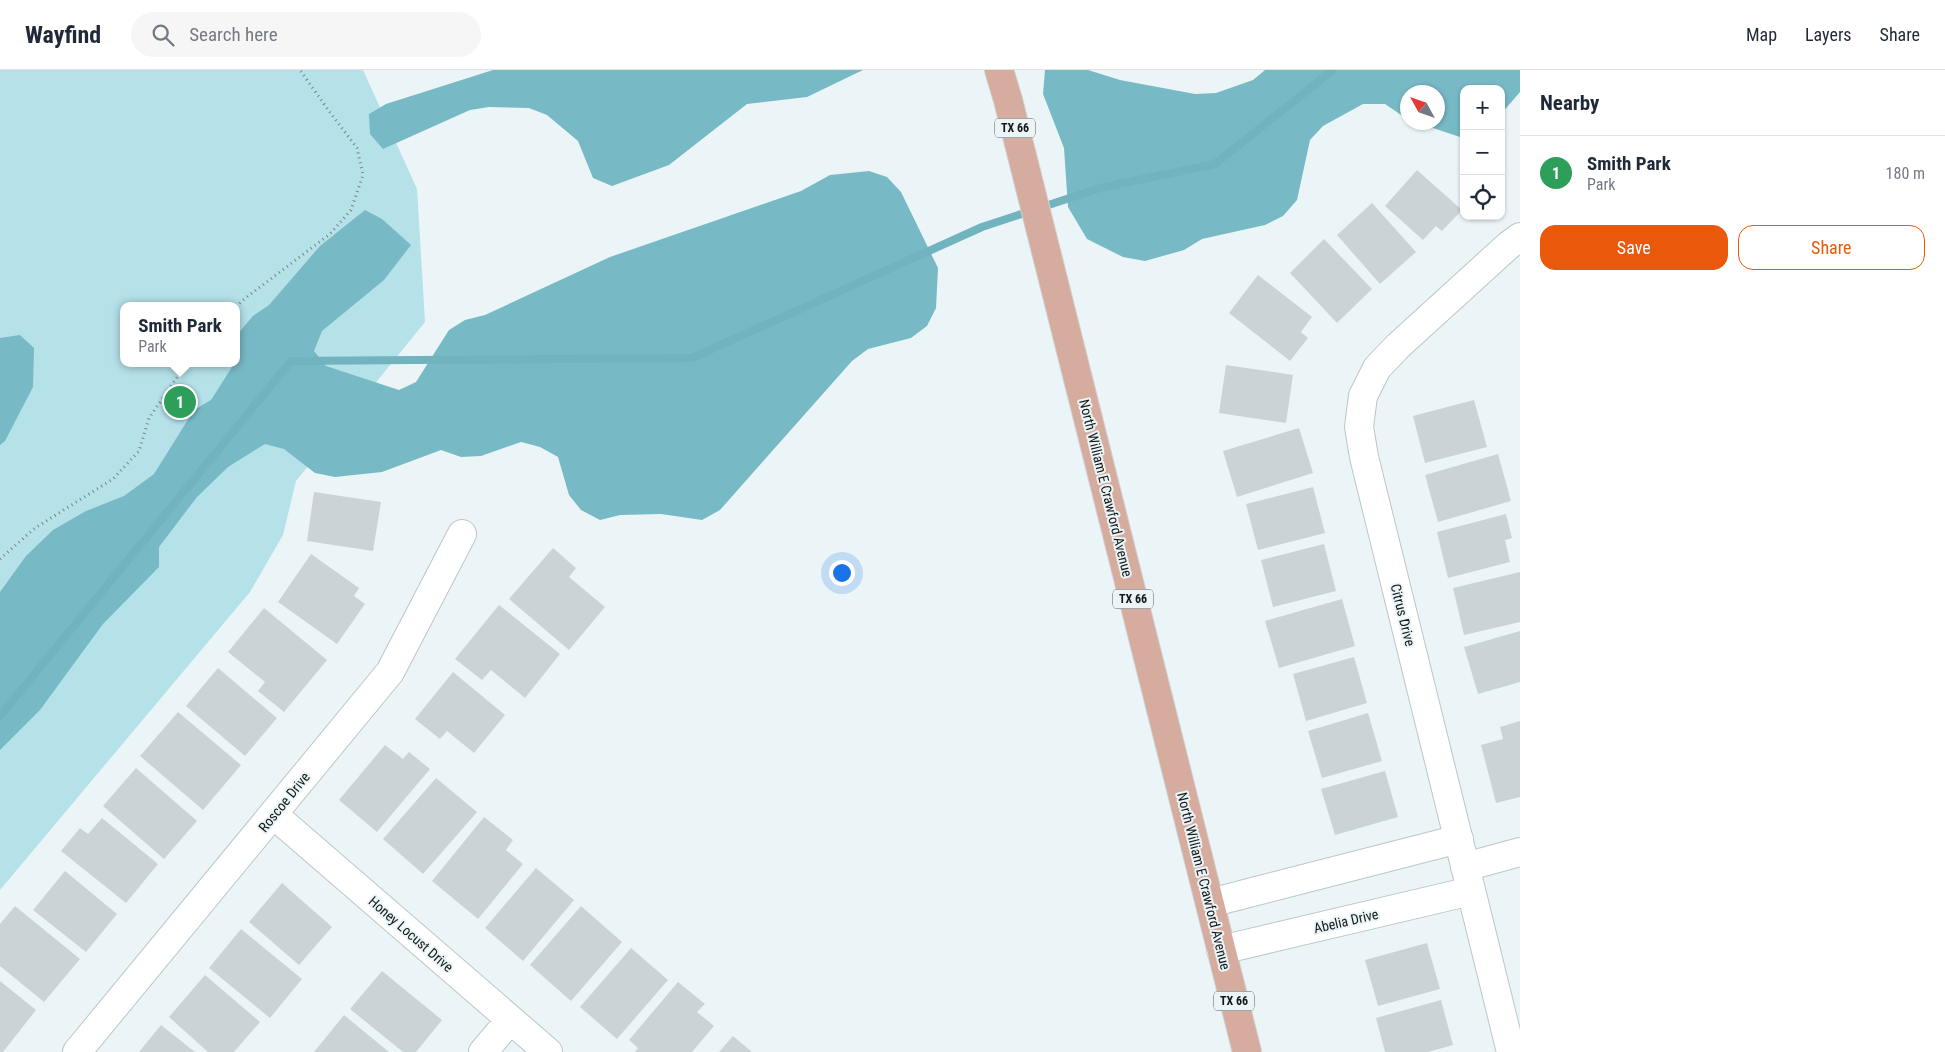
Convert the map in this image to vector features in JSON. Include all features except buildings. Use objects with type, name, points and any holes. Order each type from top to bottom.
[{"type":"main road","name":"North William E Crawford Avenue","points":[[999,70],[1247,1052]]},
{"type":"street","name":"Citrus Drive","points":[[1511,1052],[1368,476],[1358,426],[1363,396],[1377,368],[1405,340],[1520,237]]},
{"type":"street","name":"Roscoe Drive","points":[[77,1052],[390,672],[462,534]]},
{"type":"street","name":"Honey Locust Drive","points":[[274,815],[548,1052]]},
{"type":"street","points":[[1210,903],[1459,839]]},
{"type":"street","name":"Abelia Drive","points":[[1221,950],[1468,879],[1520,852]]},
{"type":"street","points":[[483,1052],[510,1020]]},
{"type":"path","points":[[240,302],[330,234],[351,210],[363,175],[357,148],[328,111],[300,70]]},
{"type":"path","points":[[0,559],[36,528],[113,479],[139,451],[150,418],[184,367]]},
{"type":"shaded area","points":[[0,70],[363,70],[417,189],[425,322],[296,481],[283,535],[250,592],[0,890]]},
{"type":"shaded area","points":[[493,70],[863,70],[807,97],[747,104],[669,165],[612,186],[593,178],[578,141],[547,115],[529,108],[489,107],[470,110],[383,149],[370,134],[369,114],[386,104]]},
{"type":"shaded area","points":[[1045,70],[1088,70],[1120,80],[1195,94],[1216,93],[1253,80],[1265,70],[1520,70],[1520,92],[1505,109],[1505,85],[1460,85],[1460,137],[1439,130],[1445,130],[1445,85],[1400,85],[1400,114],[1385,104],[1363,104],[1323,126],[1310,140],[1297,200],[1283,216],[1265,225],[1202,239],[1184,250],[1145,261],[1123,257],[1087,239],[1068,207],[1064,148],[1043,94]]},
{"type":"shaded area","points":[[869,171],[887,177],[901,192],[938,268],[936,308],[927,326],[911,338],[868,349],[852,361],[720,510],[702,520],[661,514],[620,515],[600,520],[581,510],[569,495],[558,457],[540,447],[521,442],[481,456],[461,457],[441,450],[382,472],[335,477],[315,473],[284,449],[265,444],[228,467],[197,497],[159,547],[159,567],[103,624],[40,710],[0,750],[0,592],[26,556],[53,530],[86,511],[124,496],[154,474],[194,410],[211,400],[232,367],[240,367],[241,330],[253,316],[269,305],[320,246],[365,210],[382,219],[411,245],[384,280],[322,331],[314,351],[326,366],[399,390],[416,382],[449,330],[465,320],[485,315],[610,257],[801,191],[830,175]]},
{"type":"shaded area","points":[[20,335],[34,348],[33,387],[5,441],[0,445],[0,338]]},
{"type":"waterway","points":[[0,716],[291,361],[692,358],[982,227],[1100,188],[1215,164],[1333,70]]},
{"type":"place","name":"Smith Park","points":[[180,402]]}]
